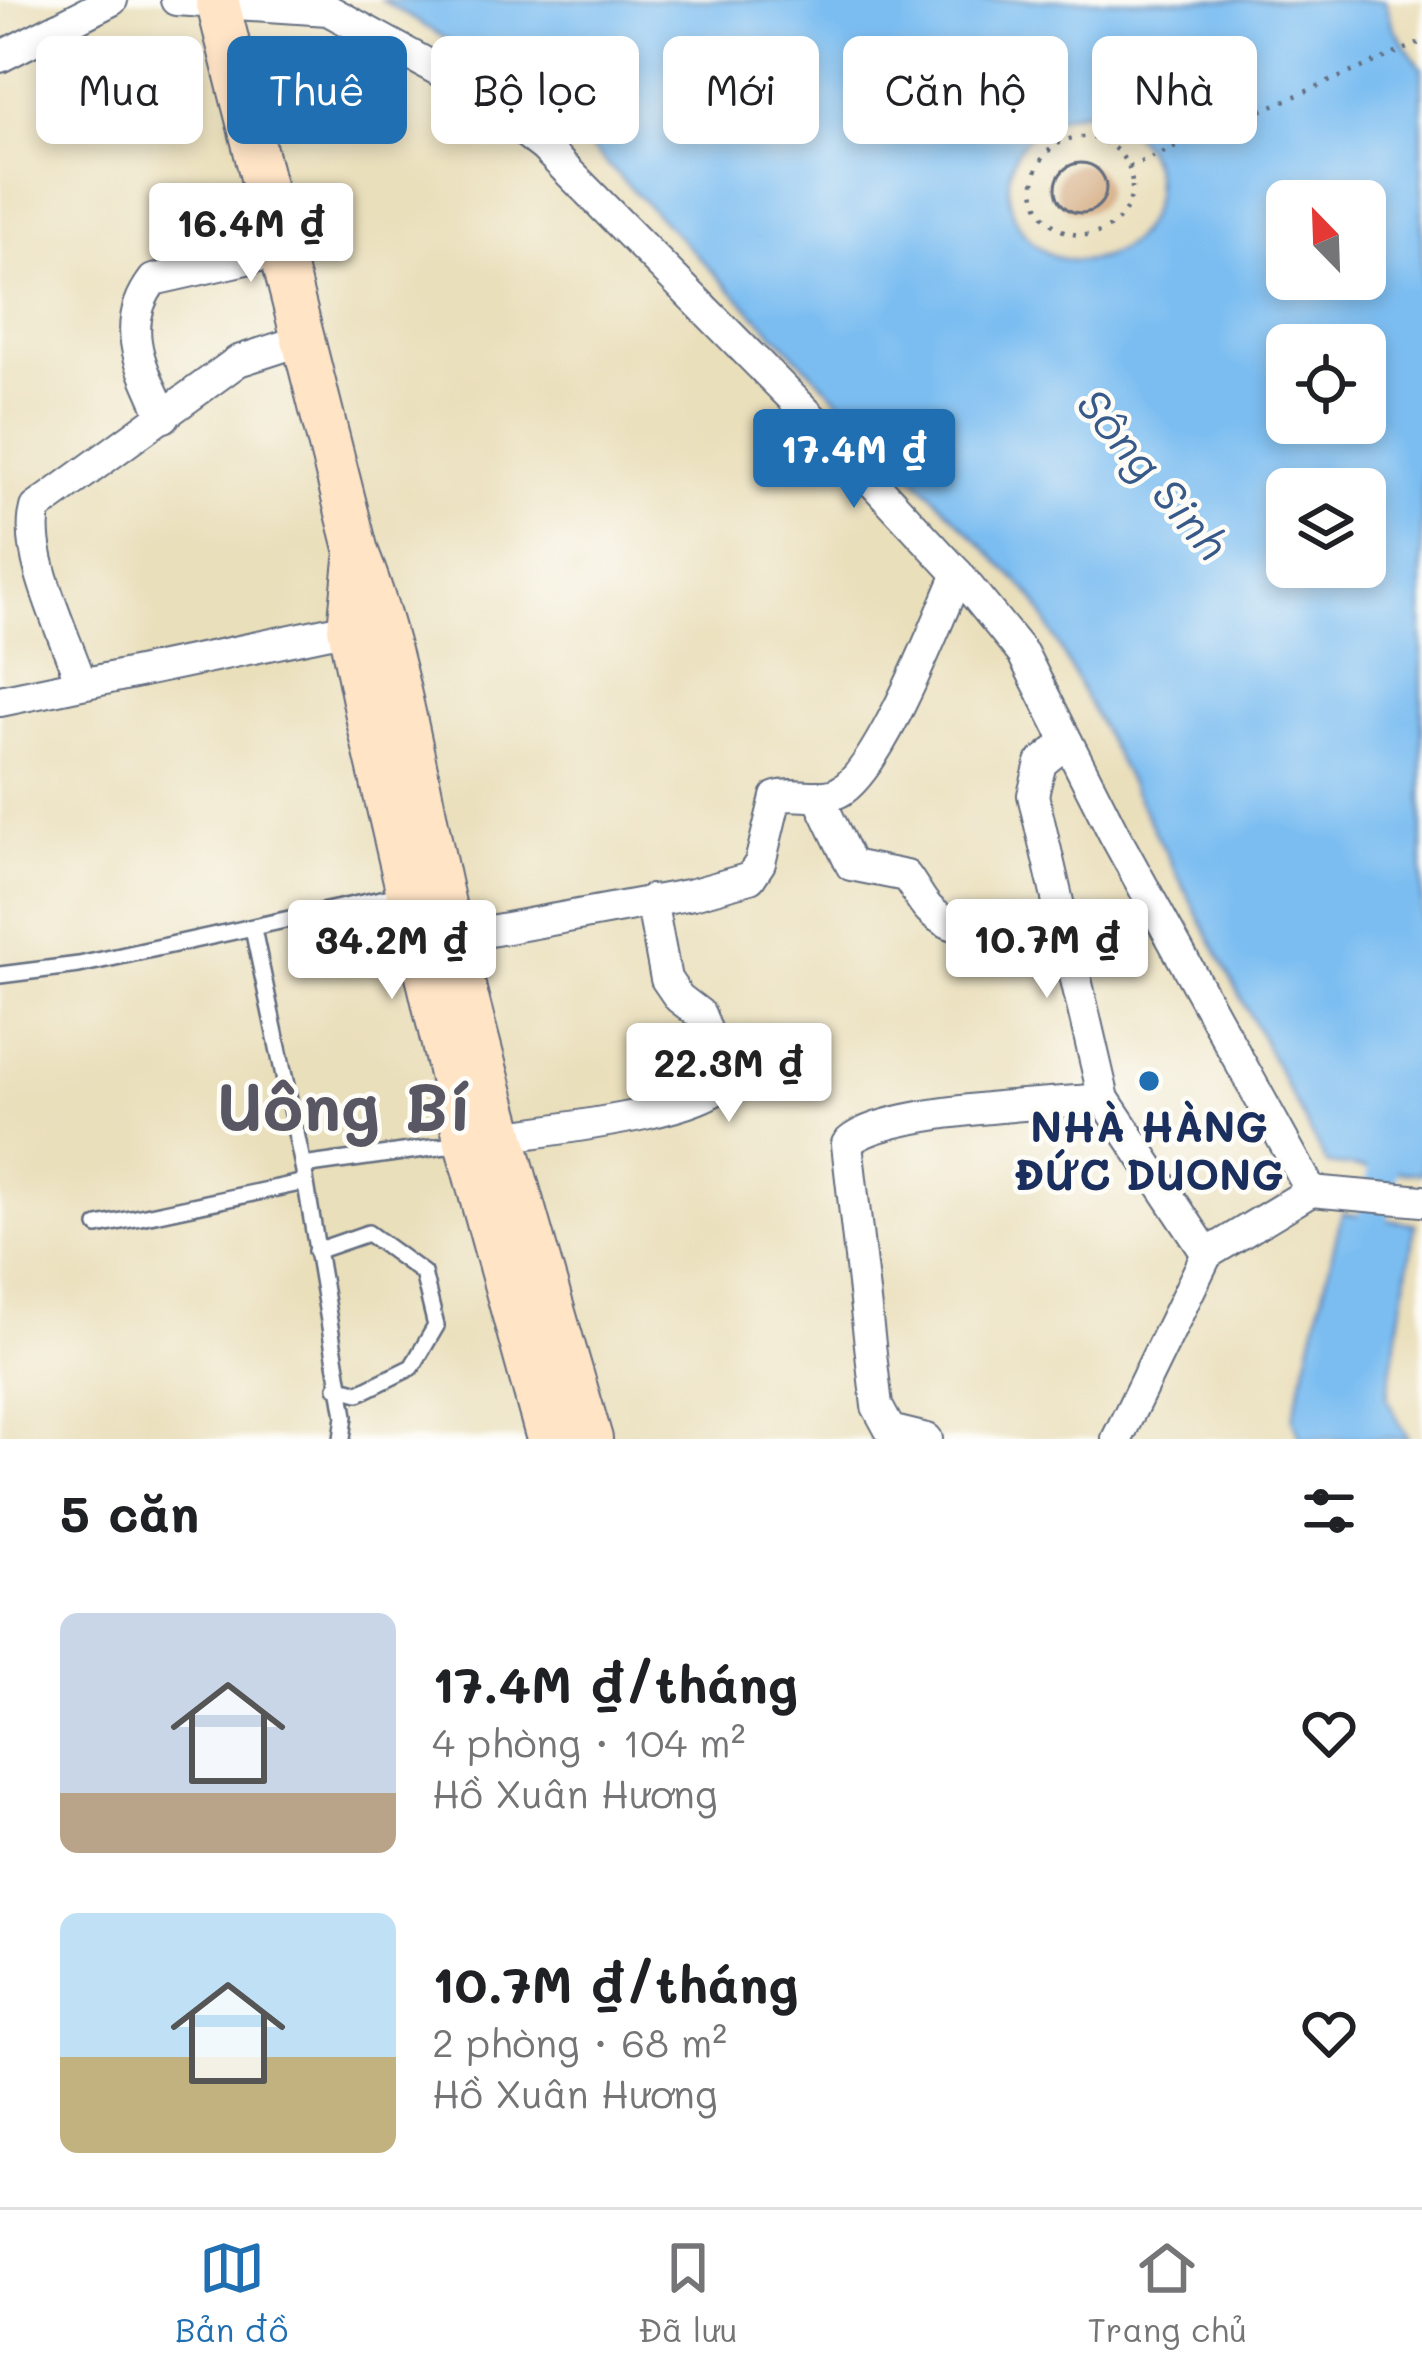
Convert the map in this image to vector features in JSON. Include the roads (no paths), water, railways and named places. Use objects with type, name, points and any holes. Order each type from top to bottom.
[{"type":"main road","points":[[218,1],[357,552],[384,620],[452,938],[484,1140],[548,1439]]},
{"type":"main road","points":[[357,552],[349,628],[407,894],[484,1140],[591,1439]]},
{"type":"street","points":[[0,57],[112,0]]},
{"type":"street","points":[[176,0],[328,10],[460,82],[544,147],[674,275],[958,574],[1023,654],[1311,1191]]},
{"type":"street","points":[[164,417],[139,362],[132,328],[141,297],[154,280],[282,251]]},
{"type":"street","points":[[81,683],[51,593],[33,556],[30,530],[36,508],[87,466],[164,417],[238,361],[306,339]]},
{"type":"street","points":[[452,938],[750,878],[760,863],[776,797],[794,792],[838,793],[894,718],[958,574]]},
{"type":"street","points":[[0,701],[349,628]]},
{"type":"street","points":[[1067,742],[1041,763],[1033,795],[1104,1099],[1208,1254]]},
{"type":"street","points":[[818,796],[851,866],[906,876],[930,910],[953,925],[994,931],[1064,928]]},
{"type":"street","points":[[484,1140],[666,1111],[716,1094],[726,1081],[700,1014],[666,979],[651,900]]},
{"type":"street","points":[[927,1439],[890,1430],[877,1406],[847,1144],[871,1128],[946,1113],[1104,1099]]},
{"type":"street","points":[[1117,1439],[1208,1254],[1311,1191],[1422,1201]]},
{"type":"lane","points":[[0,976],[253,929],[407,894]]},
{"type":"lane","points":[[253,929],[304,1174],[345,1416],[342,1439]]},
{"type":"lane","points":[[98,1226],[304,1174],[484,1140]]},
{"type":"lane","points":[[316,1251],[368,1233],[423,1273],[436,1326],[412,1367],[359,1393],[337,1387]]},
{"type":"water","points":[[382,0],[1385,0],[1393,27],[1422,69],[1422,1174],[1327,1164],[1034,598],[587,144],[639,144],[639,36],[441,36]],"holes":[[[843,36],[1068,36],[1068,116],[1092,113],[1092,36],[1257,36],[1257,144],[1142,144],[1155,175],[1151,211],[1144,225],[1114,253],[1072,260],[1043,250],[1022,230],[1010,203],[1009,174],[1023,144],[843,144]]]},
{"type":"water","points":[[1342,1213],[1415,1224],[1387,1398],[1408,1439],[1301,1439],[1293,1418]]},
{"type":"waterway","name":"Sông Sinh","points":[[1365,1258],[1383,1170]]},
{"type":"place","name":"NHÀ HÀNG ĐỨC DUONG","points":[[1149,1081]]},
{"type":"district","name":"Uông Bí","points":[[344,1105]]}]
